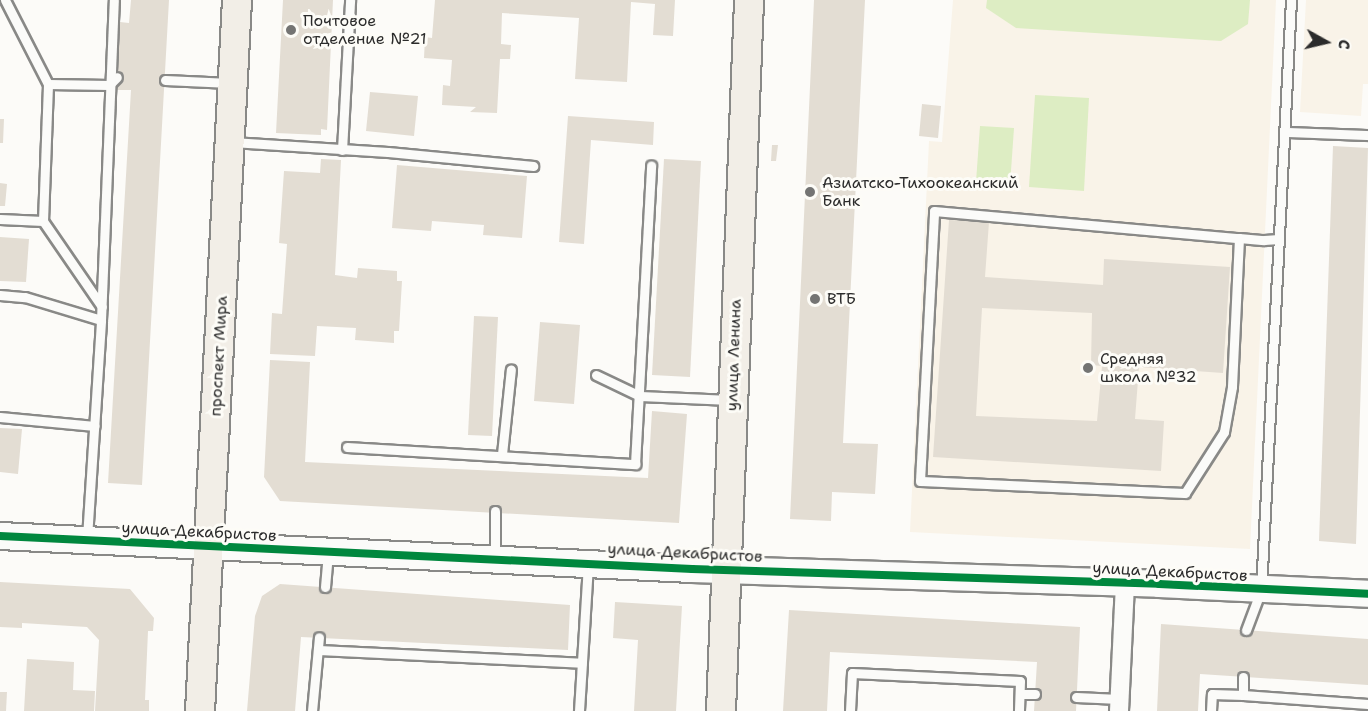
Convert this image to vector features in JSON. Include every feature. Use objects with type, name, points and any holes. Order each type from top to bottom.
[{"type":"main road","name":"проспект Мира","points":[[201,711],[237,0]]},
{"type":"main road","name":"улица Ленина","points":[[721,711],[749,0]]},
{"type":"street","name":"улица Декабристов","points":[[0,536],[495,560],[1368,594]]},
{"type":"street","points":[[1119,705],[1125,583]]},
{"type":"lane","points":[[5,0],[48,84],[43,221],[102,307]]},
{"type":"lane","points":[[87,540],[102,307],[114,0]]},
{"type":"lane","points":[[342,150],[350,0]]},
{"type":"lane","points":[[1246,630],[1261,590],[1292,0]]},
{"type":"lane","points":[[48,84],[109,85],[117,77]]},
{"type":"lane","points":[[165,80],[232,83]]},
{"type":"lane","points":[[1286,132],[1368,135]]},
{"type":"lane","points":[[229,142],[388,152],[533,166]]},
{"type":"lane","points":[[347,447],[502,454],[635,464],[651,165]]},
{"type":"lane","points":[[1239,238],[1232,387],[1224,432],[1185,493],[920,481],[934,211],[1239,238],[1279,239]]},
{"type":"lane","points":[[0,219],[43,221]]},
{"type":"lane","points":[[0,295],[26,297],[101,320]]},
{"type":"lane","points":[[502,454],[511,369]]},
{"type":"lane","points":[[596,375],[640,396],[733,400]]},
{"type":"lane","points":[[0,417],[95,426]]},
{"type":"lane","points":[[495,512],[495,560]]},
{"type":"lane","points":[[326,587],[328,552]]},
{"type":"lane","points":[[579,711],[588,562]]},
{"type":"lane","points":[[312,711],[320,638]]},
{"type":"lane","points":[[318,650],[582,663]]},
{"type":"lane","points":[[850,711],[852,673],[1020,681],[1019,711]]},
{"type":"lane","points":[[1243,695],[1244,677]]},
{"type":"lane","points":[[1020,694],[1035,694]]},
{"type":"lane","points":[[1211,711],[1212,694],[1368,704]]},
{"type":"lane","points":[[1076,697],[1119,705]]},
{"type":"shaded area","name":"Средняя школа №32","points":[[953,0],[1276,0],[1250,549],[910,532],[929,141],[942,142]]},
{"type":"shaded area","points":[[1306,0],[1368,0],[1368,84],[1363,84],[1361,116],[1300,112]]},
{"type":"green space","points":[[987,0],[1250,0],[1248,24],[1221,41],[1016,28],[986,8]]},
{"type":"green space","points":[[1035,95],[1089,98],[1084,191],[1029,187]]},
{"type":"green space","points":[[980,126],[1014,128],[1010,185],[976,182]]},
{"type":"building","points":[[131,0],[169,0],[142,485],[108,483],[131,90],[117,90],[120,22],[129,23]]},
{"type":"building","points":[[283,0],[333,0],[327,130],[321,129],[321,135],[276,133]]},
{"type":"building","points":[[435,0],[675,0],[673,36],[653,35],[655,4],[631,2],[627,82],[575,79],[579,18],[502,13],[501,44],[511,45],[510,59],[500,59],[497,113],[470,112],[476,107],[442,105],[443,85],[450,86],[452,60],[424,58],[425,37],[432,38]]},
{"type":"building","points":[[814,0],[865,0],[843,443],[878,444],[875,494],[832,492],[831,521],[790,519]]},
{"type":"building","points":[[370,92],[418,96],[414,136],[366,131]]},
{"type":"building","points":[[922,104],[941,106],[938,138],[919,136]]},
{"type":"building","points":[[568,116],[654,122],[653,145],[591,140],[584,244],[559,242]]},
{"type":"building","points":[[0,119],[4,119],[3,143],[0,143]]},
{"type":"building","points":[[772,145],[778,145],[776,161],[771,161]]},
{"type":"building","points":[[1333,146],[1368,148],[1356,544],[1319,541]]},
{"type":"building","points":[[321,159],[341,160],[335,275],[357,278],[358,268],[397,271],[397,281],[402,281],[399,331],[394,331],[394,343],[355,340],[356,328],[317,326],[315,356],[270,354],[272,313],[282,314],[287,244],[279,243],[284,171],[320,173]]},
{"type":"building","points":[[664,159],[701,161],[690,377],[652,375]]},
{"type":"building","points":[[397,165],[527,176],[522,238],[483,235],[484,225],[432,221],[431,231],[392,228]]},
{"type":"building","points":[[0,183],[7,184],[5,206],[0,206]]},
{"type":"building","points":[[949,220],[989,222],[985,277],[1103,285],[1104,259],[1230,267],[1223,373],[1139,367],[1135,419],[1164,421],[1161,471],[933,457]],"holes":[[[982,308],[1092,313],[1091,365],[1102,366],[1097,421],[976,416]]]},
{"type":"building","points":[[0,237],[29,239],[26,282],[0,281]]},
{"type":"building","points":[[474,316],[498,317],[492,436],[468,435]]},
{"type":"building","points":[[540,322],[580,325],[574,404],[534,401]]},
{"type":"building","points":[[270,360],[310,362],[305,462],[648,478],[652,411],[687,414],[679,523],[280,501],[264,477]]},
{"type":"building","points":[[0,428],[22,429],[18,474],[0,472]]},
{"type":"building","points":[[0,582],[130,589],[154,618],[153,631],[148,631],[145,700],[149,700],[149,711],[95,711],[99,640],[87,627],[22,623],[22,628],[0,627]]},
{"type":"building","points":[[280,584],[570,605],[568,650],[301,637],[295,711],[247,711],[255,616],[262,596]]},
{"type":"building","points":[[615,602],[682,606],[676,711],[634,711],[638,640],[613,638]]},
{"type":"building","points":[[789,610],[1080,627],[1076,711],[1034,711],[1037,662],[830,652],[827,711],[783,711]]},
{"type":"building","points":[[1161,624],[1368,639],[1368,685],[1200,674],[1198,711],[1157,711]]},
{"type":"building","points":[[27,659],[74,662],[73,690],[95,691],[94,711],[24,711]]},
{"type":"building","points":[[0,692],[7,692],[6,711],[0,711]]},
{"type":"cycle path","points":[[0,536],[692,569],[1159,584],[1368,594]]},
{"type":"place","name":"Почтовое отделение №21","points":[[291,30]]},
{"type":"place","name":"Азиатско-Тихоокеанский Банк","points":[[810,192]]},
{"type":"place","name":"ВТБ","points":[[815,299]]},
{"type":"place","name":"Средняя школа №32","points":[[1088,368]]}]
